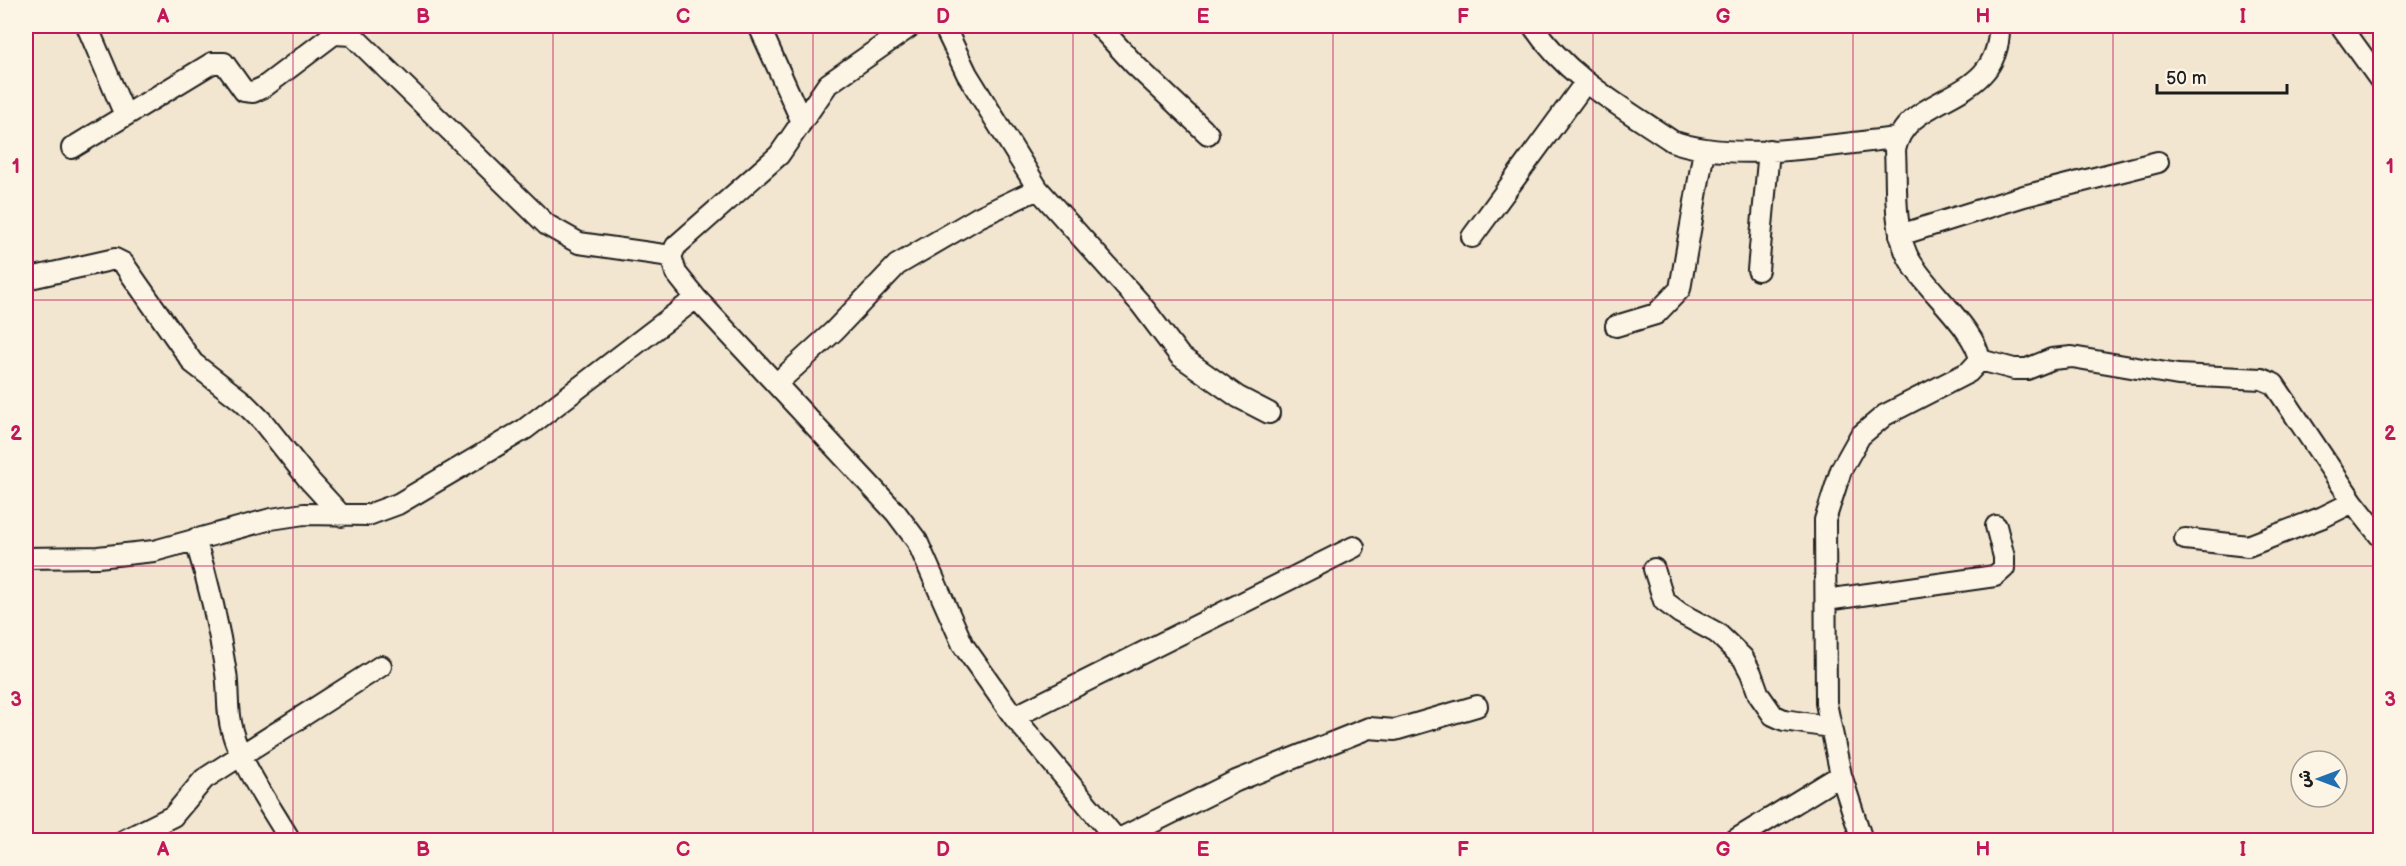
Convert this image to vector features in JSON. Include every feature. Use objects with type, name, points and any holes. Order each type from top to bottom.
[{"type":"street","points":[[87,26],[125,115]]},
{"type":"street","points":[[759,26],[802,122]]},
{"type":"street","points":[[911,26],[828,84],[779,155],[676,246],[671,256],[676,273],[696,298],[896,513],[917,541],[963,645],[1014,717],[1117,840],[1236,781],[1369,728],[1395,730],[1477,706]]},
{"type":"street","points":[[944,26],[967,74],[1038,189],[1140,303],[1180,356],[1238,397],[1269,412]]},
{"type":"street","points":[[1099,26],[1135,65],[1208,134]]},
{"type":"street","points":[[1533,26],[1541,38],[1585,83],[1672,141],[1704,150],[1769,150],[1898,138]]},
{"type":"street","points":[[1980,360],[1972,342],[1908,257],[1900,235],[1895,150],[1898,138],[1917,118],[1986,73],[1994,61],[2002,26]]},
{"type":"street","points":[[2341,26],[2376,75]]},
{"type":"street","points":[[72,148],[216,61],[224,63],[244,91],[259,90],[334,34],[352,35],[547,225],[579,243],[671,256]]},
{"type":"street","points":[[1472,237],[1585,83]]},
{"type":"street","points":[[1616,326],[1656,314],[1680,289],[1704,150]]},
{"type":"street","points":[[1758,270],[1769,150]]},
{"type":"street","points":[[1900,235],[2024,196],[2158,162]]},
{"type":"street","points":[[776,384],[834,331],[897,265],[979,217],[1038,189]]},
{"type":"street","points":[[26,279],[115,259],[123,263],[193,363],[242,401],[342,516]]},
{"type":"street","points":[[26,558],[99,557],[154,551],[271,519],[304,514],[368,515],[398,504],[525,429],[696,298]]},
{"type":"street","points":[[1980,360],[2014,369],[2027,369],[2052,359],[2072,357],[2178,375],[2233,376],[2262,379],[2274,384],[2353,501],[2380,536]]},
{"type":"street","points":[[1862,840],[1841,776],[1826,703],[1825,520],[1841,470],[1860,436],[1885,415],[1969,372],[1980,360]]},
{"type":"street","points":[[2184,539],[2248,546],[2324,517],[2353,501]]},
{"type":"street","points":[[1826,600],[1995,576],[2004,568],[2004,557],[1996,526]]},
{"type":"street","points":[[195,539],[210,586],[220,637],[228,681],[228,713],[242,753],[290,840]]},
{"type":"street","points":[[1014,717],[1354,547]]},
{"type":"street","points":[[1654,569],[1664,601],[1680,613],[1717,633],[1743,658],[1759,695],[1773,715],[1784,720],[1830,728]]},
{"type":"street","points":[[124,840],[173,816],[204,779],[381,666]]},
{"type":"street","points":[[1735,840],[1841,776]]}]
